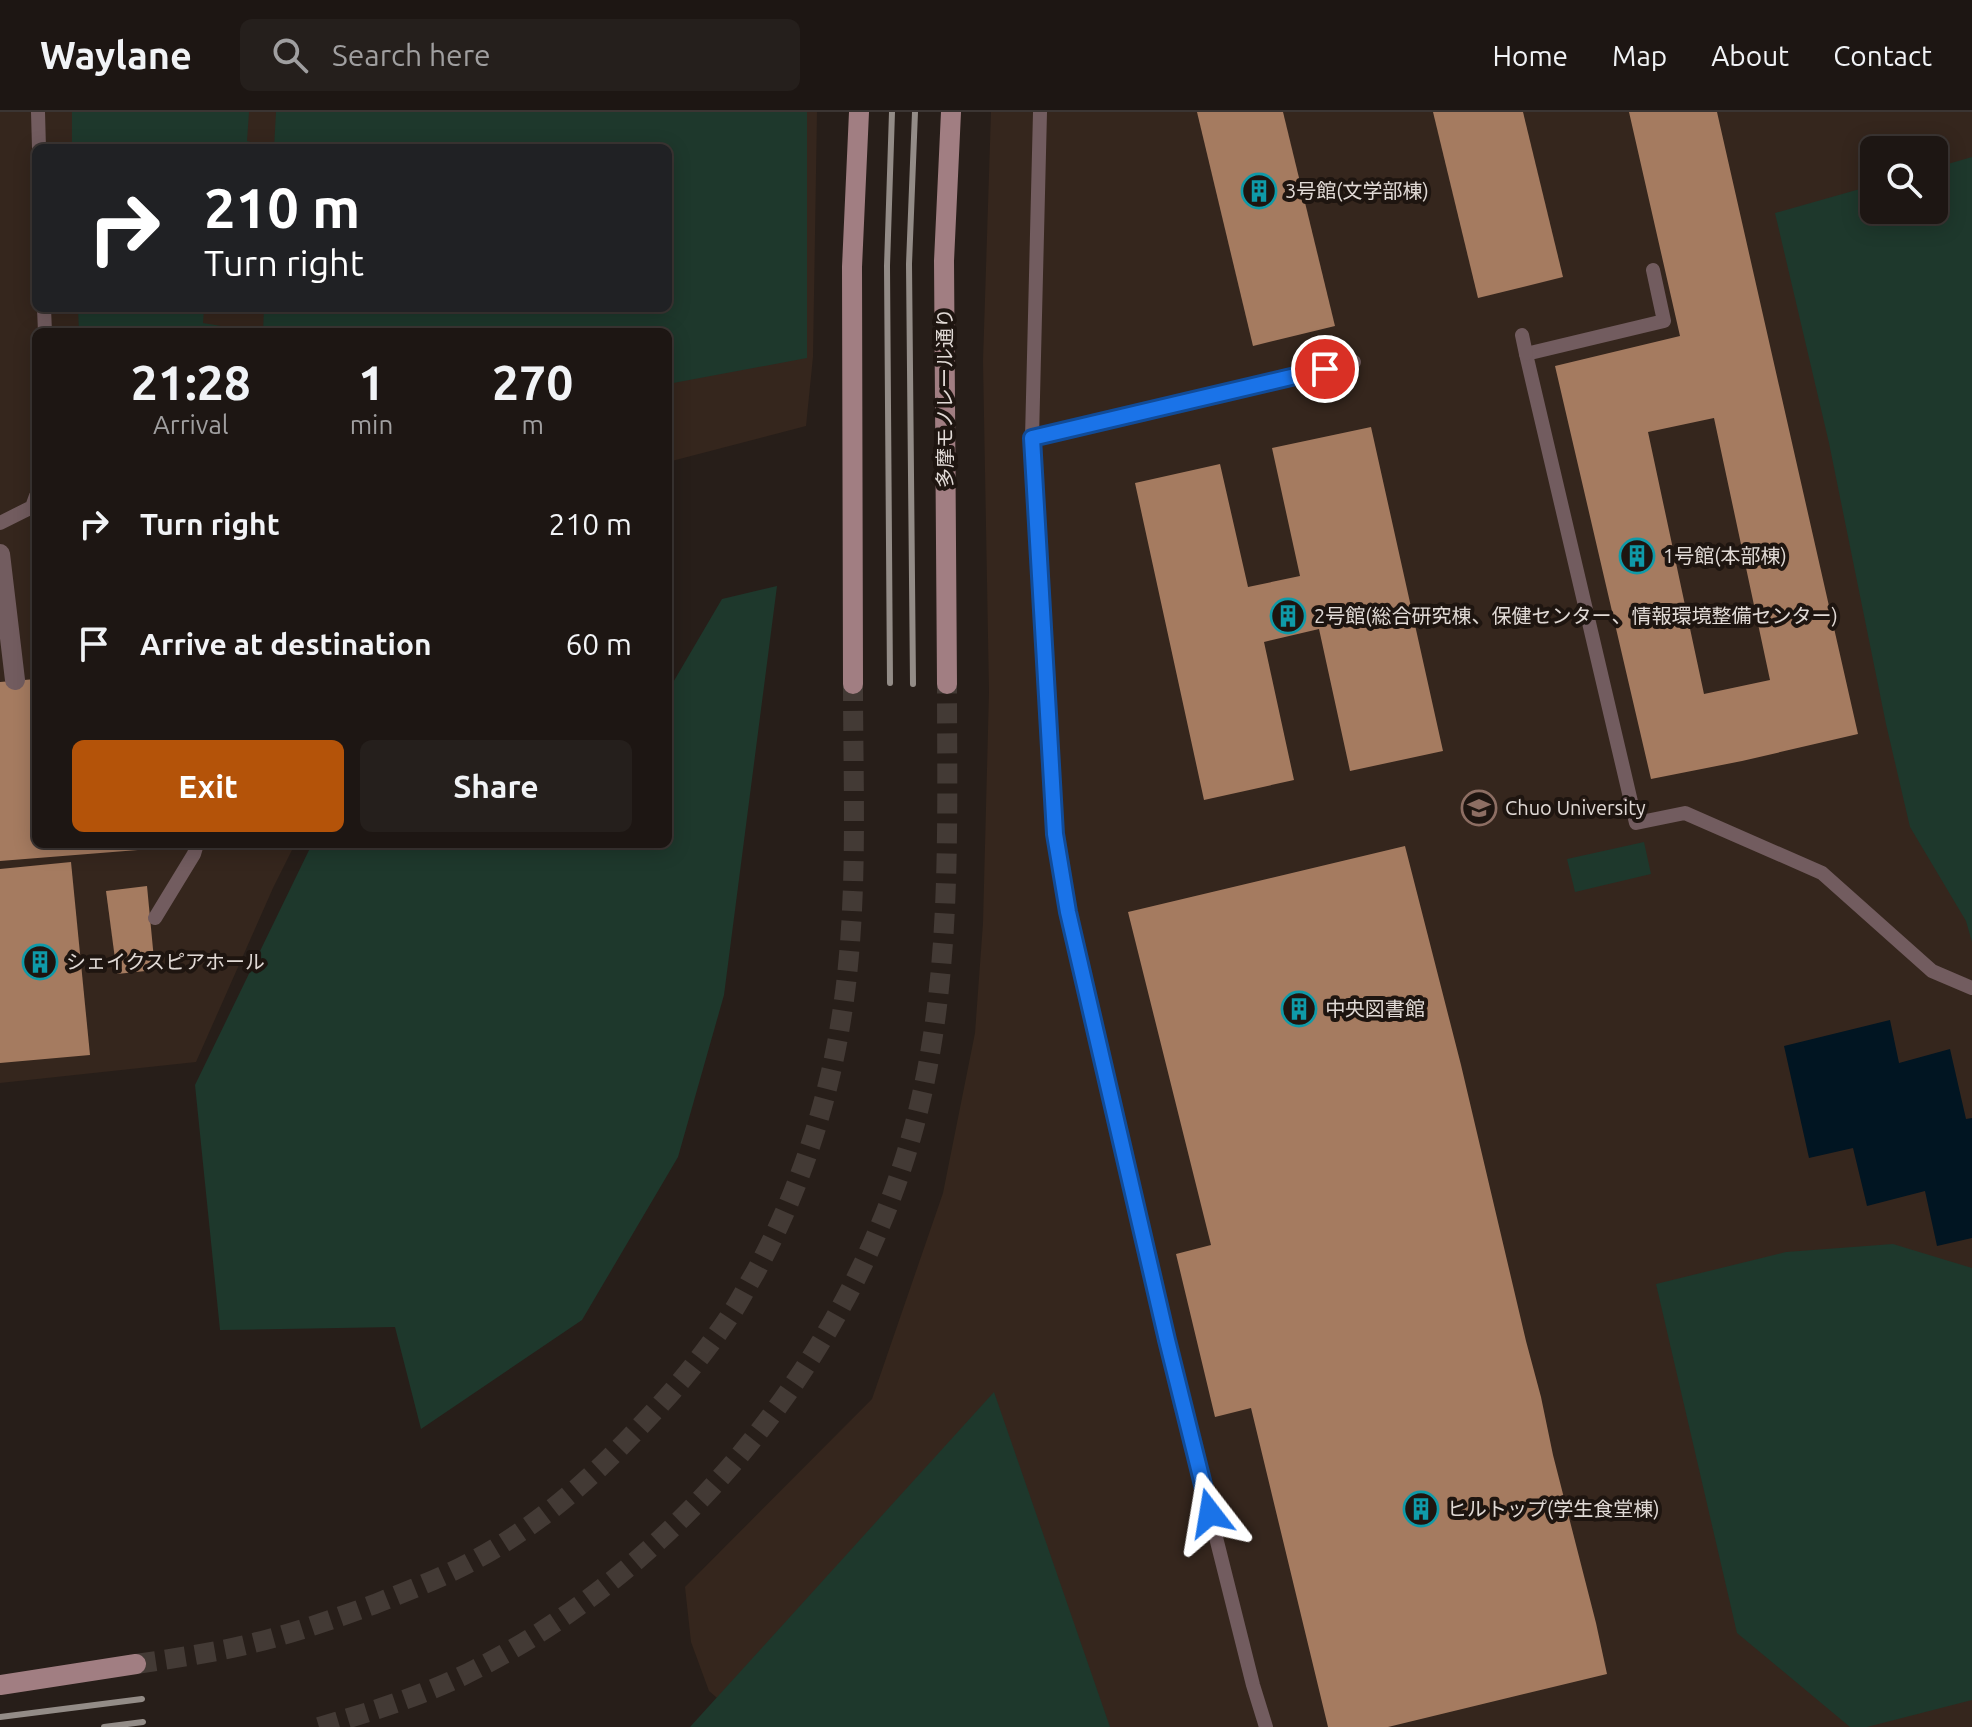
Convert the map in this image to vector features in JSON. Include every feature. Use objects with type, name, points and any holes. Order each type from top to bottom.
[{"type":"main road","points":[[853,684],[852,267],[859,112]]},
{"type":"main road","name":"多摩モノレール通り","points":[[947,684],[944,261],[951,112]]},
{"type":"main road","points":[[0,1685],[136,1664]]},
{"type":"street","points":[[0,554],[15,680]]},
{"type":"lane","points":[[38,112],[39,144]]},
{"type":"lane","points":[[1040,112],[1032,438],[1055,834],[1068,912],[1178,1385],[1266,1727]]},
{"type":"lane","points":[[1526,354],[1664,321],[1653,270]]},
{"type":"lane","points":[[1522,335],[1636,823],[1685,813],[1822,873],[1932,971],[1972,988]]},
{"type":"lane","points":[[1032,438],[1354,362]]},
{"type":"lane","points":[[0,523],[32,507]]},
{"type":"lane","points":[[155,918],[196,848]]},
{"type":"shaded area","points":[[0,112],[817,112],[813,357],[806,426],[672,461],[672,328],[32,328],[32,848],[293,848],[196,1062],[0,1083]]},
{"type":"shaded area","name":"Chuo University","points":[[991,112],[1972,112],[1972,1727],[751,1727],[709,1691],[691,1642],[685,1587],[872,1399],[943,1193],[975,1033],[983,923],[989,692],[983,361]]},
{"type":"green space","points":[[72,112],[249,112],[247,141],[258,144],[72,144]]},
{"type":"green space","points":[[276,112],[807,112],[807,358],[672,383],[672,328],[263,328],[264,312],[672,312],[672,144],[274,144]]},
{"type":"green space","points":[[1972,157],[1972,942],[1966,921],[1910,827],[1829,443],[1775,213],[1860,189],[1860,224],[1948,224],[1948,164]]},
{"type":"green space","points":[[78,312],[204,312],[203,323],[227,328],[79,328]]},
{"type":"green space","points":[[777,586],[724,995],[678,1157],[582,1320],[421,1429],[395,1327],[220,1330],[195,1085],[310,848],[672,848],[672,684],[722,599]]},
{"type":"green space","points":[[1644,842],[1651,874],[1575,892],[1567,859]]},
{"type":"green space","points":[[1893,1244],[1972,1268],[1972,1700],[1867,1727],[1850,1727],[1737,1633],[1656,1284],[1786,1252]]},
{"type":"green space","points":[[994,1392],[1110,1727],[690,1727]]},
{"type":"water","points":[[1890,1020],[1899,1063],[1950,1049],[1966,1119],[1972,1118],[1972,1238],[1937,1246],[1925,1191],[1867,1206],[1853,1148],[1809,1158],[1784,1046]]},
{"type":"building","name":"3号館(文学部棟)","points":[[1197,112],[1283,112],[1335,326],[1253,346]]},
{"type":"building","name":"3号館(文学部棟)","points":[[1433,112],[1523,112],[1563,277],[1478,298]]},
{"type":"building","name":"1号館(本部棟)","points":[[1629,112],[1717,112],[1858,734],[1651,779],[1555,366],[1680,336]],"holes":[[[1714,418],[1770,680],[1704,694],[1648,432]]]},
{"type":"building","name":"2号館(総合研究棟、保健センター、情報環境整備センター)","points":[[1371,427],[1443,751],[1350,771],[1319,629],[1264,642],[1294,780],[1204,800],[1135,483],[1220,464],[1248,587],[1300,576],[1272,448]]},
{"type":"building","points":[[32,679],[32,848],[138,850],[0,861],[0,682]]},
{"type":"building","points":[[1405,846],[1461,1065],[1607,1674],[1388,1727],[1328,1727],[1251,1408],[1215,1417],[1176,1254],[1211,1245],[1128,912]]},
{"type":"building","name":"シェイクスピアホール","points":[[71,862],[90,1055],[0,1063],[0,869]]},
{"type":"building","points":[[147,886],[155,970],[117,974],[106,891]]},
{"type":"tunnel","points":[[136,1664],[237,1647],[297,1631],[375,1604],[469,1563],[535,1522],[594,1472],[658,1407],[708,1346],[740,1299],[785,1213],[809,1150],[828,1086],[847,978],[853,894],[853,684]]},
{"type":"tunnel","points":[[319,1727],[438,1687],[476,1669],[554,1623],[628,1568],[696,1504],[758,1433],[812,1357],[858,1275],[894,1190],[920,1103],[938,1000],[943,948],[947,684]]},
{"type":"railway","points":[[890,683],[887,266],[892,112]]},
{"type":"railway","points":[[913,684],[909,264],[915,112]]},
{"type":"railway","points":[[0,1717],[142,1699]]},
{"type":"railway","points":[[104,1727],[143,1722]]},
{"type":"place","name":"3号館(文学部棟)","points":[[1259,191]]},
{"type":"place","name":"1号館(本部棟)","points":[[1637,556]]},
{"type":"place","name":"2号館(総合研究棟、保健センター、情報環境整備センター)","points":[[1288,616]]},
{"type":"place","name":"Chuo University","points":[[1479,808]]},
{"type":"place","name":"シェイクスピアホール","points":[[40,962]]},
{"type":"place","name":"中央図書館","points":[[1299,1009]]},
{"type":"place","name":"ヒルトップ(学生食堂棟)","points":[[1421,1509]]},
{"type":"route","points":[[1210,1513],[1068,912],[1055,834],[1032,438],[1325,369]]}]
